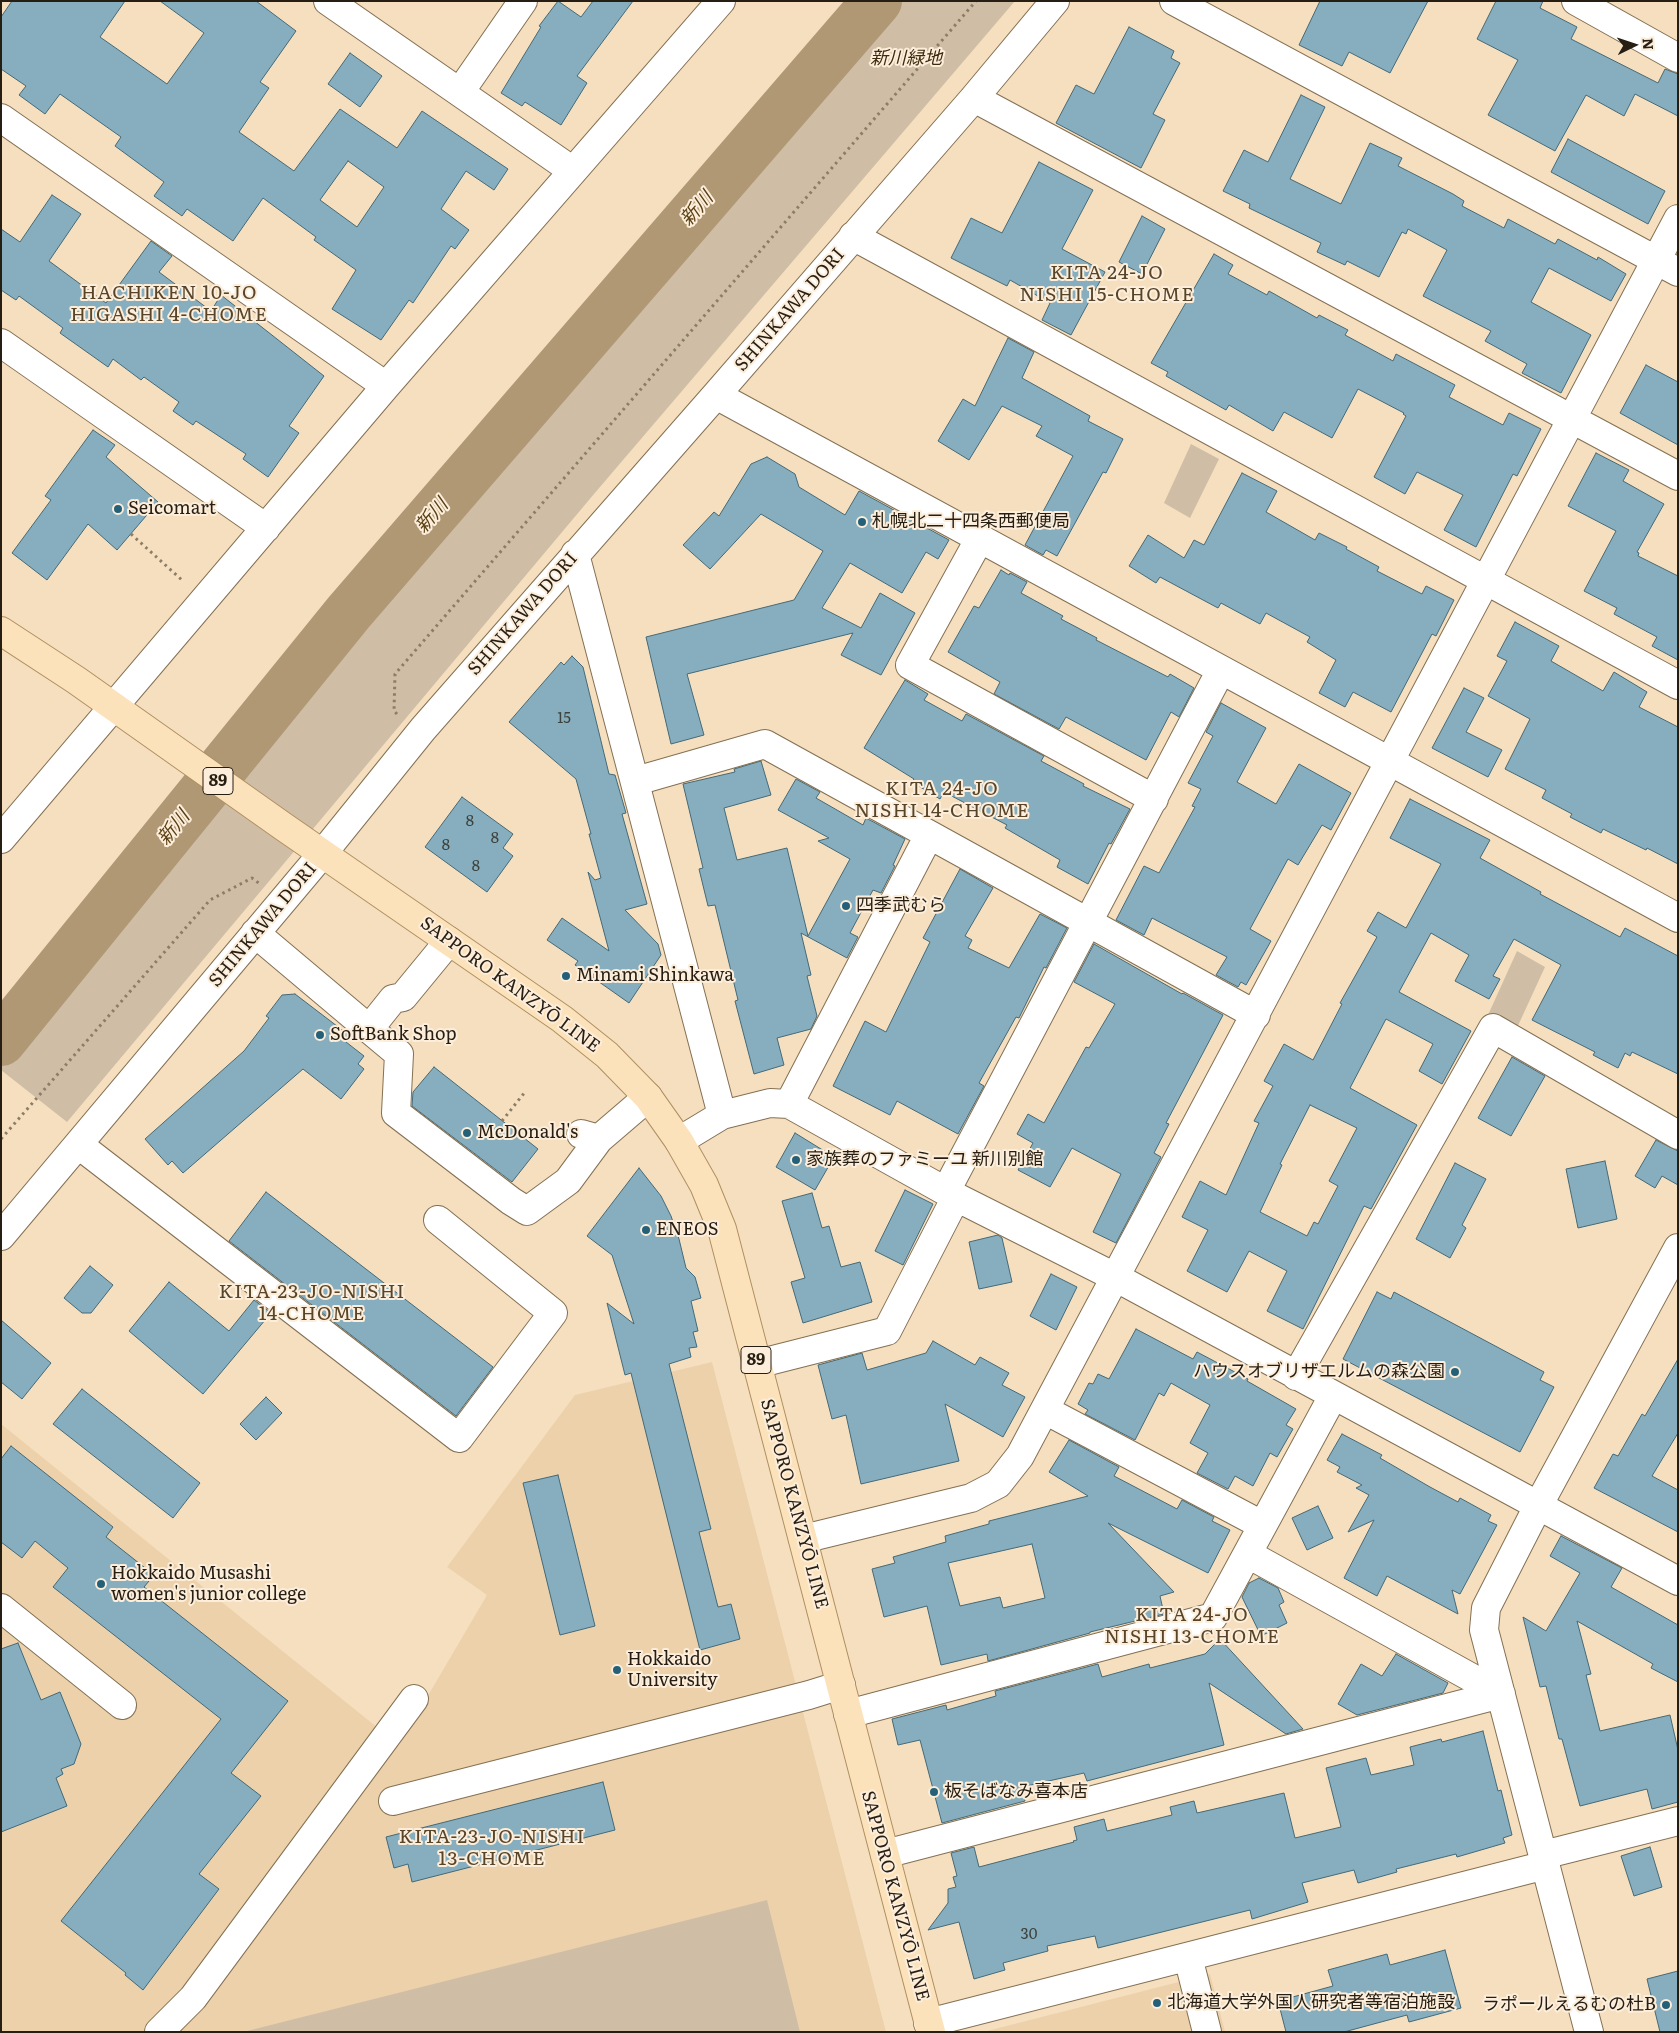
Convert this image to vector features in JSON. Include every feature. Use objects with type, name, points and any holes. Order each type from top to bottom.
[{"type":"main road","name":"SAPPORO KANZYŌ LINE","points":[[1,631],[562,1019],[607,1055],[648,1097],[679,1141],[704,1185],[722,1229],[930,2027]]},
{"type":"street","points":[[328,1],[573,171]]},
{"type":"street","points":[[460,92],[523,1]]},
{"type":"street","points":[[1,839],[386,386],[721,1]]},
{"type":"street","name":"SHINKAWA DORI","points":[[1,1236],[323,854],[423,728],[716,395],[974,98],[1055,1]]},
{"type":"street","points":[[1174,1],[1667,266]]},
{"type":"street","points":[[1576,1],[1678,58]]},
{"type":"street","points":[[974,98],[1678,476]]},
{"type":"street","points":[[1,118],[386,386]]},
{"type":"street","points":[[803,1539],[970,1498],[998,1484],[1020,1456],[1572,419],[1667,266],[1678,219]]},
{"type":"street","points":[[853,236],[1678,685]]},
{"type":"street","points":[[1,343],[266,528]]},
{"type":"street","points":[[716,395],[1678,918]]},
{"type":"street","points":[[980,538],[910,665],[1154,799]]},
{"type":"street","points":[[575,554],[636,780],[722,1115]]},
{"type":"street","points":[[757,1364],[887,1331],[951,1194],[1088,923],[1221,670]]},
{"type":"street","points":[[636,780],[765,744],[1256,1015]]},
{"type":"street","points":[[790,1104],[929,835]]},
{"type":"street","points":[[255,933],[399,1054],[396,1113],[511,1201],[527,1211],[568,1181],[590,1136],[648,1097]]},
{"type":"street","points":[[370,1029],[394,999],[403,997],[448,941]]},
{"type":"street","points":[[1296,1376],[1493,1028],[1678,1135]]},
{"type":"street","points":[[679,1141],[722,1115],[770,1103],[790,1104],[951,1194],[1115,1277],[1678,1581]]},
{"type":"street","points":[[79,1145],[460,1438],[553,1313],[438,1220]]},
{"type":"street","points":[[1589,2032],[1484,1630],[1486,1608],[1538,1506],[1678,1248]]},
{"type":"street","points":[[848,1714],[1212,1617],[1333,1396]]},
{"type":"street","points":[[1045,1410],[1262,1525]]},
{"type":"street","points":[[1248,1554],[1501,1694]]},
{"type":"street","points":[[1,1608],[122,1705]]},
{"type":"street","points":[[393,1801],[809,1695],[841,1685]]},
{"type":"street","points":[[884,1854],[1501,1694]]},
{"type":"street","points":[[159,2032],[193,1998],[414,1699]]},
{"type":"street","points":[[930,2027],[1545,1860],[1678,1821]]},
{"type":"street","points":[[1188,1956],[1207,2032]]},
{"type":"path","points":[[397,714],[394,711],[396,674],[976,1]]},
{"type":"path","points":[[131,534],[183,581]]},
{"type":"path","points":[[1,1139],[210,900],[252,878],[281,902]]},
{"type":"path","points":[[502,1121],[525,1092]]},
{"type":"shaded area","name":"Hokkaido University","points":[[712,1362],[886,2032],[1,2032],[1,1424],[399,1745],[487,1595],[447,1567],[575,1395]]},
{"type":"shaded area","name":"北海道大学外国人研究者等宿泊施設","points":[[1210,1974],[1225,2032],[983,2032]]},
{"type":"green space","name":"新川緑地","points":[[895,1],[1015,1],[594,494],[67,1122],[1,1070],[1,1067],[548,409]]},
{"type":"green space","points":[[1191,444],[1219,459],[1190,518],[1164,503]]},
{"type":"green space","points":[[1517,951],[1545,967],[1516,1030],[1488,1015]]},
{"type":"green space","points":[[767,1900],[800,2032],[247,2032],[247,2031]]},
{"type":"building","points":[[12,1],[125,1],[100,37],[167,84],[204,33],[160,1],[256,1],[296,31],[260,82],[269,88],[239,132],[294,171],[340,109],[397,148],[422,111],[508,169],[494,190],[466,171],[441,209],[469,230],[455,249],[451,246],[413,303],[409,300],[381,340],[332,309],[356,270],[314,240],[316,237],[263,198],[233,241],[187,209],[182,216],[154,196],[164,182],[115,146],[121,137],[60,94],[45,114],[19,95],[26,86],[1,69],[1,17]],"holes":[[[348,161],[384,187],[357,227],[320,200]]]},
{"type":"building","points":[[558,1],[581,17],[593,1],[633,1],[577,76],[587,83],[561,125],[525,102],[522,106],[501,93],[541,27],[539,26]]},
{"type":"building","points":[[1320,1],[1428,1],[1390,73],[1349,52],[1342,66],[1299,45]]},
{"type":"building","points":[[1496,1],[1543,1],[1540,8],[1577,27],[1571,39],[1658,83],[1665,69],[1678,74],[1678,116],[1635,94],[1624,116],[1586,95],[1555,151],[1488,115],[1518,60],[1477,39]]},
{"type":"building","points":[[1129,27],[1174,51],[1171,58],[1180,63],[1153,114],[1165,120],[1141,168],[1056,123],[1076,85],[1094,94]]},
{"type":"building","points":[[350,53],[382,76],[360,107],[328,84]]},
{"type":"building","points":[[1301,95],[1325,107],[1290,179],[1341,204],[1370,143],[1402,158],[1398,166],[1453,194],[1464,201],[1462,206],[1504,228],[1508,219],[1555,244],[1558,239],[1597,260],[1598,257],[1626,274],[1611,301],[1549,268],[1531,302],[1591,335],[1561,393],[1522,373],[1527,364],[1485,341],[1491,331],[1423,296],[1447,250],[1408,229],[1406,234],[1402,232],[1379,277],[1347,261],[1345,265],[1317,252],[1321,243],[1249,208],[1250,204],[1223,191],[1244,150],[1268,162]]},
{"type":"building","points":[[1568,139],[1665,191],[1648,224],[1551,172]]},
{"type":"building","points":[[1039,162],[1093,190],[1062,249],[1105,272],[1071,335],[1042,320],[1050,303],[1010,280],[1007,286],[951,258],[971,218],[1002,233]]},
{"type":"building","points":[[52,195],[81,214],[49,261],[106,303],[151,241],[172,256],[159,272],[211,311],[221,295],[324,376],[289,426],[299,433],[268,477],[243,459],[246,454],[196,421],[193,425],[173,411],[179,402],[144,377],[141,380],[113,359],[108,367],[60,333],[63,328],[19,296],[16,300],[1,290],[1,229],[20,242]]},
{"type":"building","points":[[1142,216],[1165,229],[1142,274],[1119,262]]},
{"type":"building","points":[[1214,254],[1233,265],[1228,274],[1267,295],[1269,291],[1317,318],[1319,315],[1348,330],[1345,335],[1393,361],[1396,354],[1455,385],[1449,397],[1503,425],[1509,413],[1541,429],[1517,476],[1513,474],[1476,547],[1444,530],[1463,495],[1417,472],[1405,494],[1374,477],[1406,416],[1404,413],[1358,389],[1332,438],[1284,412],[1273,431],[1229,405],[1226,410],[1166,376],[1168,372],[1151,363]]},
{"type":"building","points":[[1008,338],[1034,352],[1022,378],[1090,416],[1088,421],[1123,439],[1106,473],[1103,472],[1057,556],[1046,550],[1043,555],[1025,545],[1073,456],[1036,436],[1042,426],[1002,406],[969,460],[938,441],[963,399],[975,406]]},
{"type":"building","points":[[1646,365],[1678,382],[1678,445],[1620,413]]},
{"type":"building","points":[[93,430],[115,445],[106,457],[158,502],[117,550],[88,524],[47,580],[12,553],[51,500],[45,496]]},
{"type":"building","points":[[1596,453],[1629,470],[1623,481],[1664,504],[1637,552],[1639,553],[1638,556],[1678,576],[1678,660],[1652,646],[1657,637],[1614,614],[1617,608],[1584,591],[1616,531],[1568,506]]},
{"type":"building","points":[[767,457],[795,474],[799,487],[845,515],[859,491],[949,540],[938,559],[926,552],[902,593],[850,563],[822,608],[861,628],[880,593],[915,613],[881,675],[841,655],[853,633],[687,674],[704,735],[671,744],[646,637],[794,600],[823,551],[761,514],[710,569],[683,545],[714,512],[719,516],[751,464]]},
{"type":"building","points":[[1242,473],[1277,491],[1266,512],[1315,540],[1319,533],[1347,547],[1346,549],[1379,567],[1377,571],[1422,594],[1426,586],[1454,600],[1436,636],[1432,634],[1391,712],[1353,692],[1345,707],[1319,693],[1336,660],[1307,642],[1310,637],[1266,613],[1260,624],[1221,603],[1218,608],[1160,577],[1156,583],[1129,566],[1148,535],[1184,558],[1194,540],[1204,545]]},
{"type":"building","points":[[1001,570],[1027,582],[1021,593],[1063,616],[1061,619],[1097,638],[1096,640],[1168,677],[1170,674],[1194,688],[1179,717],[1171,712],[1146,760],[1066,717],[1059,729],[994,694],[1000,682],[948,652],[974,606],[979,608]]},
{"type":"building","points":[[1515,622],[1559,646],[1551,661],[1603,691],[1614,672],[1647,692],[1639,707],[1678,727],[1678,864],[1603,829],[1601,833],[1570,817],[1572,814],[1542,798],[1546,790],[1505,769],[1530,719],[1488,696],[1507,661],[1497,656]]},
{"type":"building","points":[[572,656],[583,667],[609,774],[615,775],[626,813],[622,814],[647,904],[625,910],[658,944],[661,955],[629,1003],[575,965],[578,961],[547,940],[562,918],[609,951],[588,872],[595,880],[601,878],[576,779],[509,722],[561,662],[564,665]]},
{"type":"building","points":[[905,680],[928,694],[924,700],[962,721],[966,714],[1044,756],[1041,761],[1084,784],[1083,786],[1130,809],[1111,844],[1109,843],[1088,884],[1057,867],[1060,860],[1005,828],[1007,825],[944,792],[940,799],[912,782],[914,779],[864,748]]},
{"type":"building","points":[[1464,688],[1484,698],[1466,732],[1502,750],[1488,777],[1432,748]]},
{"type":"building","points":[[1221,703],[1266,728],[1237,782],[1276,804],[1299,764],[1351,793],[1331,830],[1322,825],[1298,865],[1288,859],[1250,929],[1271,941],[1246,985],[1241,982],[1238,987],[1216,975],[1227,957],[1152,918],[1144,935],[1116,920],[1144,866],[1159,873],[1195,807],[1192,806],[1201,789],[1188,783],[1213,736],[1206,732]]},
{"type":"building","points":[[761,761],[771,795],[724,808],[737,860],[787,848],[808,936],[850,859],[818,841],[829,838],[778,810],[796,779],[820,792],[816,798],[863,825],[866,818],[905,839],[893,865],[895,866],[881,893],[873,890],[850,933],[858,937],[847,958],[801,933],[811,975],[807,976],[817,1016],[811,1029],[777,1038],[784,1065],[754,1074],[735,1001],[738,1000],[715,905],[708,906],[699,869],[703,868],[683,784],[735,772],[734,769]]},
{"type":"building","points":[[462,797],[513,834],[503,848],[513,856],[487,892],[425,847]]},
{"type":"building","points":[[1410,799],[1490,840],[1480,858],[1541,892],[1540,894],[1620,937],[1625,928],[1678,956],[1678,1074],[1632,1052],[1630,1056],[1625,1053],[1618,1068],[1593,1055],[1595,1052],[1532,1020],[1561,965],[1514,939],[1493,976],[1500,979],[1489,999],[1455,981],[1469,955],[1431,933],[1399,992],[1471,1031],[1442,1084],[1419,1071],[1433,1044],[1386,1019],[1350,1088],[1417,1125],[1371,1209],[1364,1206],[1303,1329],[1267,1311],[1287,1271],[1249,1251],[1227,1292],[1187,1271],[1208,1230],[1182,1217],[1200,1181],[1226,1195],[1259,1123],[1254,1121],[1273,1086],[1264,1081],[1284,1044],[1313,1060],[1342,1004],[1340,1003],[1377,937],[1367,931],[1378,912],[1406,928],[1441,864],[1390,838]],"holes":[[[1310,1105],[1357,1128],[1329,1181],[1338,1186],[1318,1224],[1314,1222],[1307,1236],[1260,1212],[1282,1165],[1280,1164]]]},
{"type":"building","points":[[960,869],[993,888],[965,936],[972,940],[968,948],[1009,968],[1040,914],[1067,928],[1046,968],[1044,967],[1019,1018],[1016,1017],[979,1083],[984,1086],[958,1134],[897,1101],[890,1115],[833,1086],[865,1021],[886,1032],[930,942],[923,938]]},
{"type":"building","points":[[1094,944],[1223,1015],[1166,1123],[1169,1124],[1154,1153],[1161,1157],[1116,1243],[1093,1232],[1121,1174],[1072,1148],[1050,1187],[1018,1170],[1033,1143],[1017,1134],[1028,1114],[1044,1123],[1086,1047],[1089,1048],[1115,1004],[1074,982]]},
{"type":"building","points":[[295,994],[350,1036],[346,1042],[364,1056],[358,1064],[364,1069],[341,1099],[303,1069],[183,1173],[172,1161],[168,1165],[145,1139],[244,1051],[269,1018],[266,1016],[282,995]]},
{"type":"building","points":[[1512,1057],[1545,1076],[1511,1136],[1478,1118]]},
{"type":"building","points":[[434,1067],[538,1149],[512,1182],[412,1106],[413,1092]]},
{"type":"building","points":[[795,1133],[834,1157],[815,1190],[776,1167]]},
{"type":"building","points":[[1656,1140],[1678,1151],[1678,1185],[1662,1176],[1655,1188],[1635,1176]]},
{"type":"building","points":[[1605,1161],[1617,1219],[1578,1228],[1566,1169]]},
{"type":"building","points":[[1455,1163],[1486,1179],[1462,1225],[1466,1228],[1450,1258],[1416,1239]]},
{"type":"building","points":[[639,1168],[661,1196],[671,1216],[686,1268],[695,1277],[701,1298],[691,1301],[698,1331],[693,1332],[697,1347],[689,1348],[691,1357],[669,1364],[711,1529],[699,1532],[718,1607],[731,1604],[740,1639],[700,1650],[631,1373],[625,1375],[607,1303],[634,1324],[612,1255],[587,1236]]},
{"type":"building","points":[[905,1190],[933,1204],[903,1265],[875,1251]]},
{"type":"building","points":[[266,1192],[493,1367],[456,1416],[229,1241]]},
{"type":"building","points":[[812,1193],[822,1228],[829,1226],[841,1267],[860,1262],[872,1302],[803,1323],[791,1282],[805,1278],[782,1201]]},
{"type":"building","points":[[998,1235],[1002,1238],[1012,1282],[979,1289],[969,1242]]},
{"type":"building","points":[[90,1266],[113,1285],[91,1313],[82,1313],[64,1298]]},
{"type":"building","points":[[1051,1274],[1077,1287],[1056,1330],[1030,1316]]},
{"type":"building","points":[[169,1282],[229,1331],[254,1300],[271,1313],[203,1394],[129,1331]]},
{"type":"building","name":"ハウスオブリザエルムの森公園","points":[[1377,1292],[1391,1299],[1394,1292],[1544,1372],[1540,1380],[1554,1387],[1520,1452],[1343,1359]]},
{"type":"building","points":[[1,1320],[51,1363],[22,1399],[1,1382]]},
{"type":"building","points":[[1136,1329],[1193,1359],[1197,1352],[1248,1379],[1247,1381],[1296,1409],[1286,1425],[1293,1429],[1277,1457],[1270,1453],[1253,1486],[1235,1476],[1228,1489],[1197,1473],[1208,1453],[1190,1443],[1210,1405],[1171,1383],[1164,1396],[1159,1393],[1135,1440],[1085,1414],[1088,1410],[1078,1404],[1089,1383],[1093,1384],[1098,1374],[1109,1379]]},
{"type":"building","points":[[933,1341],[975,1365],[980,1357],[1009,1373],[1002,1385],[1025,1397],[1003,1437],[945,1404],[959,1461],[861,1484],[846,1415],[832,1419],[818,1365],[862,1353],[867,1370],[926,1353]]},
{"type":"building","points":[[1678,1359],[1678,1433],[1652,1476],[1678,1490],[1678,1532],[1594,1488],[1613,1454],[1618,1456],[1642,1414],[1645,1416]]},
{"type":"building","points":[[82,1389],[200,1483],[173,1518],[53,1424]]},
{"type":"building","points":[[266,1397],[282,1413],[256,1440],[240,1424]]},
{"type":"building","points":[[1342,1434],[1382,1455],[1380,1458],[1430,1487],[1458,1502],[1460,1498],[1491,1515],[1488,1521],[1497,1525],[1460,1594],[1452,1590],[1458,1614],[1387,1576],[1377,1596],[1344,1578],[1374,1520],[1348,1532],[1369,1495],[1356,1488],[1362,1485],[1337,1472],[1340,1467],[1327,1460]]},
{"type":"building","points":[[1069,1440],[1119,1467],[1114,1476],[1177,1509],[1182,1500],[1214,1517],[1212,1521],[1230,1530],[1208,1573],[1108,1523],[1174,1592],[1160,1596],[1164,1614],[1090,1632],[988,1661],[987,1654],[941,1665],[927,1606],[884,1617],[872,1569],[895,1563],[893,1557],[946,1542],[945,1536],[989,1524],[989,1521],[1088,1496],[1049,1472]],"holes":[[[1032,1544],[1045,1598],[1003,1608],[1000,1597],[960,1606],[948,1563]]]},
{"type":"building","points":[[11,1446],[113,1527],[106,1537],[154,1575],[144,1587],[288,1701],[231,1773],[261,1796],[199,1874],[219,1889],[143,1990],[125,1975],[126,1973],[61,1921],[221,1719],[53,1587],[68,1568],[35,1541],[22,1558],[1,1542],[1,1459]]},
{"type":"building","points":[[558,1475],[595,1626],[560,1635],[523,1483]]},
{"type":"building","points":[[1318,1506],[1333,1538],[1307,1550],[1292,1518]]},
{"type":"building","points":[[1561,1536],[1622,1568],[1611,1587],[1678,1625],[1678,1682],[1651,1668],[1653,1664],[1577,1621],[1591,1674],[1586,1675],[1600,1731],[1670,1715],[1678,1750],[1678,1802],[1652,1809],[1647,1789],[1580,1806],[1562,1739],[1559,1739],[1546,1686],[1540,1687],[1523,1617],[1546,1631],[1580,1573],[1550,1556]]},
{"type":"building","points":[[1259,1578],[1278,1588],[1284,1602],[1279,1605],[1287,1623],[1261,1636],[1242,1597],[1249,1583]]},
{"type":"building","points":[[1220,1639],[1303,1729],[1286,1734],[1209,1683],[1224,1745],[1087,1781],[1084,1773],[1022,1787],[1025,1801],[942,1823],[920,1740],[898,1745],[892,1719],[946,1705],[947,1710],[996,1696],[995,1691],[1098,1664],[1102,1677],[1149,1664],[1150,1668],[1205,1654]]},
{"type":"building","points":[[18,1643],[41,1700],[60,1692],[81,1744],[74,1764],[61,1769],[63,1774],[56,1778],[67,1806],[1,1832],[1,1649]]},
{"type":"building","points":[[1396,1654],[1448,1683],[1443,1693],[1357,1715],[1338,1704],[1361,1664],[1382,1676]]},
{"type":"building","points":[[1483,1731],[1498,1791],[1501,1790],[1512,1835],[1503,1838],[1505,1843],[1457,1857],[1456,1854],[1396,1869],[1397,1872],[1358,1883],[1354,1870],[1302,1883],[1308,1902],[1252,1919],[1250,1910],[1098,1948],[1095,1936],[1047,1946],[1048,1951],[1003,1963],[1005,1970],[974,1979],[959,1922],[928,1930],[948,1903],[948,1889],[956,1887],[953,1877],[957,1876],[951,1853],[974,1847],[979,1867],[1074,1842],[1077,1840],[1074,1827],[1104,1819],[1107,1831],[1172,1815],[1170,1807],[1194,1801],[1197,1813],[1284,1793],[1295,1838],[1341,1827],[1326,1768],[1366,1758],[1371,1775],[1414,1765],[1410,1747],[1441,1739],[1442,1742]]},
{"type":"building","points":[[603,1782],[615,1830],[412,1882],[408,1864],[394,1868],[386,1837]]},
{"type":"building","points":[[1650,1847],[1662,1887],[1634,1896],[1621,1856]]},
{"type":"building","points":[[1445,1950],[1461,2008],[1409,2022],[1407,2015],[1344,2032],[1286,2032],[1278,2001],[1333,1986],[1328,1970],[1387,1954],[1390,1965]]},
{"type":"building","name":"ラポールえるむの杜B","points":[[1678,1971],[1678,2032],[1660,2032],[1647,1979]]},
{"type":"waterway","name":"新川","points":[[1,1041],[349,612],[877,1]]},
{"type":"place","name":"Seicomart","points":[[118,509]]},
{"type":"place","name":"札幌北二十四条西郵便局","points":[[862,522]]},
{"type":"place","name":"四季武むら","points":[[846,906]]},
{"type":"place","name":"Minami Shinkawa","points":[[566,976]]},
{"type":"place","name":"SoftBank Shop","points":[[320,1035]]},
{"type":"place","name":"McDonald's","points":[[467,1133]]},
{"type":"place","name":"家族葬のファミーユ 新川別館","points":[[796,1160]]},
{"type":"place","name":"ENEOS","points":[[646,1230]]},
{"type":"place","name":"ハウスオブリザエルムの森公園","points":[[1455,1372]]},
{"type":"place","name":"Hokkaido Musashi women's junior college","points":[[101,1584]]},
{"type":"place","name":"Hokkaido University","points":[[617,1670]]},
{"type":"place","name":"板そばなみ喜本店","points":[[934,1792]]},
{"type":"place","name":"北海道大学外国人研究者等宿泊施設","points":[[1157,2003]]},
{"type":"place","name":"ラポールえるむの杜B","points":[[1666,2005]]},
{"type":"district","name":"KITA 24-JO NISHI 15-CHOME","points":[[1107,284]]},
{"type":"district","name":"HACHIKEN 10-JO HIGASHI 4-CHOME","points":[[169,304]]},
{"type":"district","name":"KITA 24-JO NISHI 14-CHOME","points":[[942,800]]},
{"type":"district","name":"KITA-23-JO-NISHI 14-CHOME","points":[[312,1303]]},
{"type":"district","name":"KITA 24-JO NISHI 13-CHOME","points":[[1192,1626]]},
{"type":"district","name":"KITA-23-JO-NISHI 13-CHOME","points":[[492,1848]]}]
